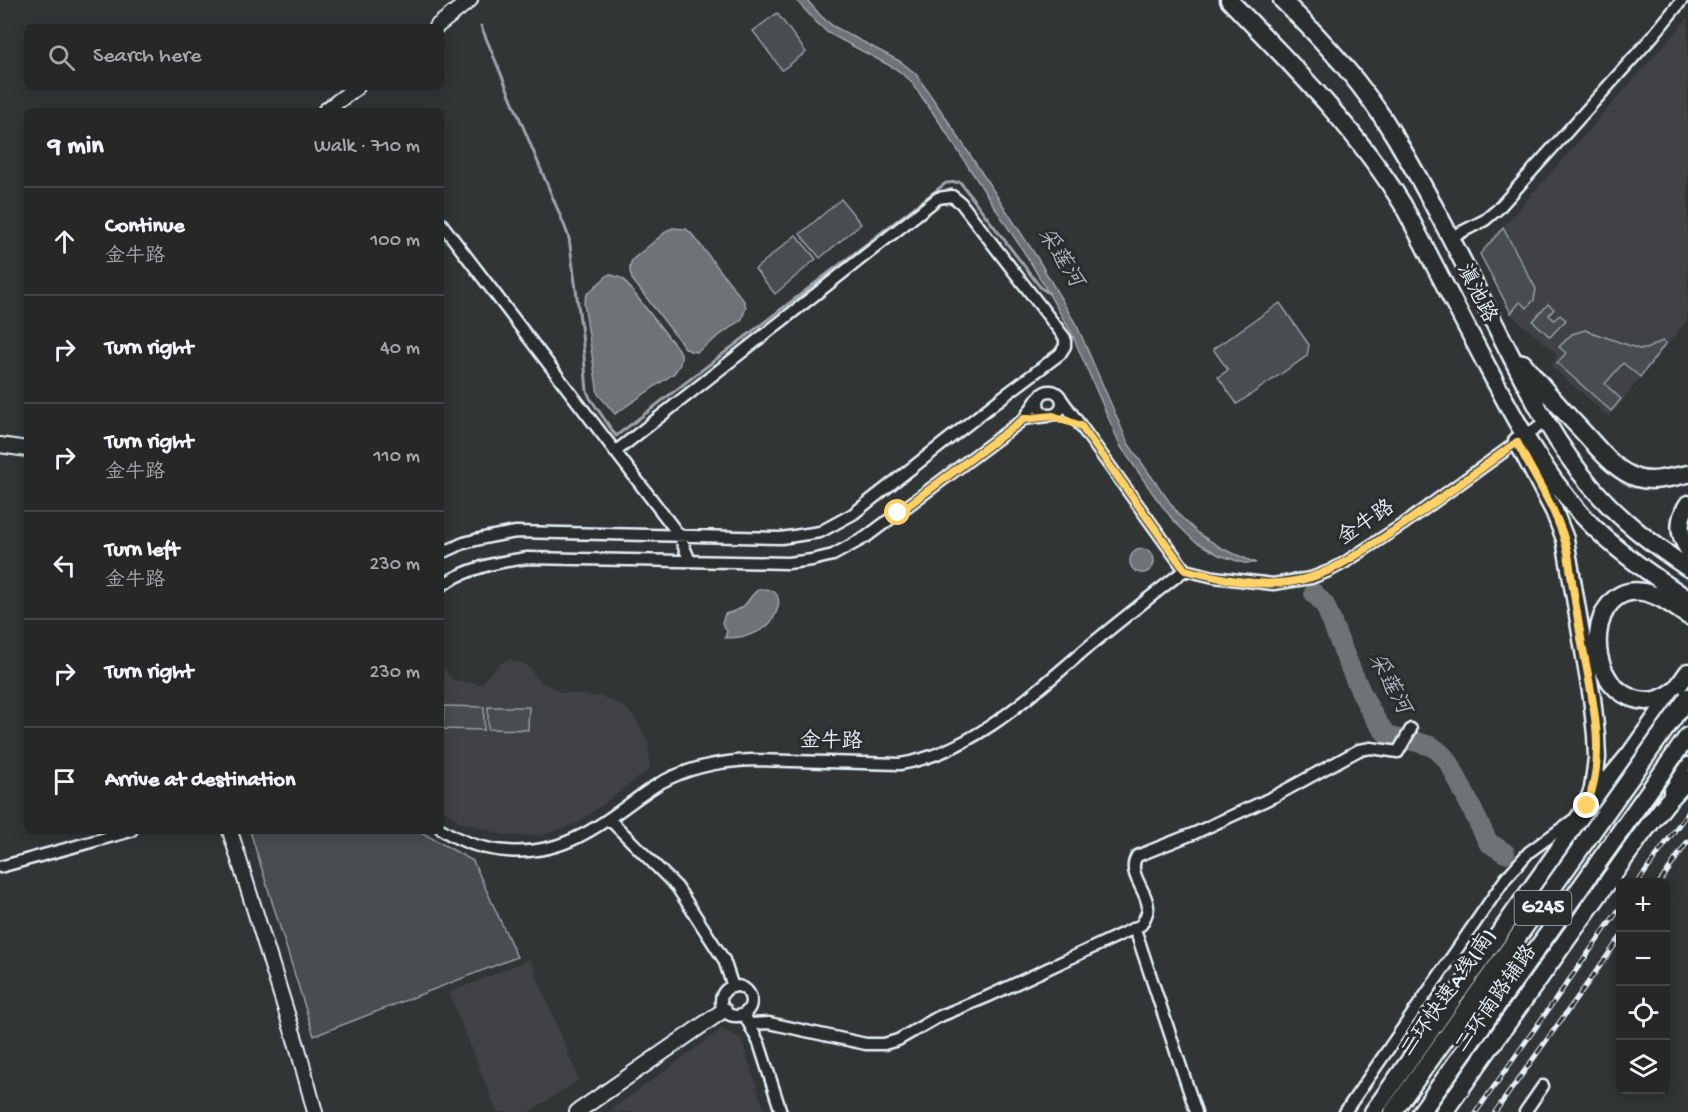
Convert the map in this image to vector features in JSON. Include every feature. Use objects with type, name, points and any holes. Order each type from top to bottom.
[{"type":"main road","name":"滇池路","points":[[1229,0],[1312,87],[1374,162],[1403,205],[1523,441]]},
{"type":"main road","name":"滇池路","points":[[1282,0],[1336,57],[1374,104],[1404,153],[1562,447],[1589,484],[1621,517],[1658,548],[1688,568]]},
{"type":"main road","points":[[1486,308],[1540,385],[1612,463],[1630,475],[1642,479],[1688,474]]},
{"type":"main road","points":[[1523,441],[1546,437],[1551,438],[1562,447]]},
{"type":"main road","points":[[1523,441],[1527,463],[1563,532],[1592,698],[1596,735],[1595,779],[1561,873],[1546,904]]},
{"type":"main road","points":[[1523,441],[1560,489],[1597,531],[1643,569],[1688,599]]},
{"type":"main road","points":[[1688,504],[1680,529],[1688,549]]},
{"type":"main road","points":[[1681,694],[1649,701],[1629,697],[1617,689],[1607,679],[1601,665],[1598,648],[1599,632],[1602,617],[1609,605],[1618,597],[1629,592],[1642,592],[1657,596],[1688,616]]},
{"type":"main road","points":[[1373,1112],[1586,807],[1681,694],[1688,672]]},
{"type":"main road","name":"二环快速A线(南)","points":[[1396,1112],[1681,694]]},
{"type":"main road","name":"G245","points":[[1396,1112],[1688,703]]},
{"type":"main road","name":"G245","points":[[1419,1112],[1688,731]]},
{"type":"main road","points":[[1419,1112],[1688,736]]},
{"type":"main road","points":[[1443,1112],[1642,834],[1688,779]]},
{"type":"street","points":[[440,24],[470,0]]},
{"type":"street","points":[[1450,238],[1485,220],[1498,209],[1652,37],[1682,0]]},
{"type":"street","points":[[329,108],[353,90]]},
{"type":"street","points":[[444,552],[480,538],[516,532],[781,538],[820,532],[853,514],[1060,354],[1065,346],[1065,338],[961,203],[952,196],[938,198],[615,452]]},
{"type":"street","points":[[444,227],[679,535],[690,561]]},
{"type":"street","points":[[1036,372],[1043,393],[1038,407],[1040,411],[1081,426]]},
{"type":"street","points":[[444,584],[486,566],[527,558],[788,563],[833,555],[874,531],[1024,419],[1043,393],[1055,392],[1185,570]]},
{"type":"street","points":[[1024,419],[1050,416],[1060,412],[1062,400]]},
{"type":"street","name":"金牛路","points":[[444,831],[474,845],[516,852],[538,851],[580,836],[661,783],[707,765],[753,760],[900,764],[918,761],[946,751],[985,729],[1028,698],[1185,570],[1214,577],[1273,584],[1311,578],[1329,571],[1405,523],[1523,441],[1546,421]]},
{"type":"street","points":[[0,445],[24,449]]},
{"type":"street","points":[[750,1024],[769,1023],[866,1044],[884,1044],[898,1040],[938,1017],[1141,925],[1146,917],[1148,906],[1134,870],[1133,862],[1137,856],[1275,796],[1359,750],[1371,748],[1398,752],[1410,729]]},
{"type":"street","name":"二环南路辅路","points":[[1443,1112],[1688,763]]},
{"type":"street","points":[[1345,1112],[1506,878],[1529,852],[1569,823],[1586,807]]},
{"type":"street","points":[[609,819],[677,887],[724,960],[733,987]]},
{"type":"street","points":[[0,867],[120,834]]},
{"type":"street","points":[[231,834],[315,1112]]},
{"type":"street","points":[[1135,929],[1196,1112]]},
{"type":"street","points":[[733,987],[745,989],[750,995],[751,1004],[740,1016],[731,1015],[724,1010],[722,1002],[723,994],[733,987]]},
{"type":"street","points":[[577,1112],[724,1010]]},
{"type":"street","points":[[744,1014],[759,1043],[781,1112]]},
{"type":"street","points":[[1525,1112],[1543,1086]]},
{"type":"shaded area","name":"采莲河","points":[[796,0],[807,0],[833,26],[901,62],[916,74],[1038,259],[1078,328],[1128,443],[1146,469],[1179,515],[1199,534],[1223,549],[1256,563],[1244,563],[1219,555],[1193,540],[1173,520],[1154,495],[1121,447],[1071,332],[1031,263],[910,80],[896,69],[828,33]]},
{"type":"shaded area","points":[[777,13],[806,52],[782,70],[753,31]]},
{"type":"shaded area","points":[[1688,18],[1688,319],[1609,417],[1552,367],[1557,354],[1511,315],[1479,254]]},
{"type":"shaded area","points":[[841,199],[861,224],[820,258],[800,234]]},
{"type":"shaded area","points":[[673,228],[686,229],[691,233],[744,301],[746,307],[742,319],[697,352],[685,348],[630,274],[632,260]]},
{"type":"shaded area","points":[[1503,228],[1536,289],[1534,300],[1527,308],[1520,302],[1511,313],[1480,254]]},
{"type":"shaded area","points":[[796,235],[816,259],[775,294],[755,269]]},
{"type":"shaded area","points":[[609,274],[623,279],[681,353],[680,365],[673,374],[615,414],[598,394],[584,303],[587,294]]},
{"type":"shaded area","points":[[1280,303],[1309,345],[1307,356],[1237,404],[1218,377],[1228,370],[1213,349]]},
{"type":"shaded area","points":[[1548,304],[1554,309],[1549,315],[1554,320],[1560,315],[1566,320],[1550,337],[1533,321]]},
{"type":"shaded area","points":[[1585,330],[1639,349],[1646,349],[1662,341],[1666,343],[1640,377],[1623,363],[1605,384],[1621,399],[1611,411],[1557,363],[1566,353],[1559,347],[1572,334]]},
{"type":"shaded area","points":[[1142,549],[1151,552],[1154,561],[1151,570],[1142,573],[1133,570],[1130,561],[1133,552]]},
{"type":"shaded area","points":[[759,589],[771,590],[777,595],[778,609],[773,619],[763,629],[753,634],[725,638],[727,631],[722,623],[725,614],[741,608]]},
{"type":"shaded area","points":[[510,659],[528,666],[538,680],[560,692],[603,697],[626,708],[637,721],[648,742],[650,769],[578,823],[540,836],[504,835],[458,821],[444,809],[444,669],[453,680],[482,684],[501,663]]},
{"type":"shaded area","points":[[444,706],[484,707],[484,730],[444,729]]},
{"type":"shaded area","points":[[488,707],[529,707],[528,730],[488,729]]},
{"type":"shaded area","points":[[251,834],[424,834],[473,861],[517,957],[314,1036]]},
{"type":"shaded area","points":[[530,959],[579,1080],[529,1112],[497,1112],[449,993]]},
{"type":"shaded area","points":[[722,1029],[741,1039],[765,1112],[608,1112]]},
{"type":"waterway","points":[[481,26],[569,238],[587,391],[616,436],[946,183],[960,182],[1041,288],[1049,293]]},
{"type":"waterway","name":"采莲河","points":[[1314,593],[1325,605],[1363,696],[1382,728],[1391,737],[1424,744],[1440,752],[1450,764],[1488,842],[1505,853]]},
{"type":"railway","points":[[1641,878],[1688,812]]},
{"type":"railway","points":[[1663,878],[1688,841]]},
{"type":"railway","points":[[1476,1112],[1616,914]]},
{"type":"railway","points":[[1495,1112],[1616,944]]},
{"type":"route","points":[[898,513],[1024,419],[1053,416],[1081,426],[1185,570],[1247,582],[1273,584],[1291,582],[1311,578],[1344,563],[1405,523],[1517,442],[1550,503],[1563,532],[1568,553],[1592,698],[1597,747],[1593,789],[1587,806]]}]
